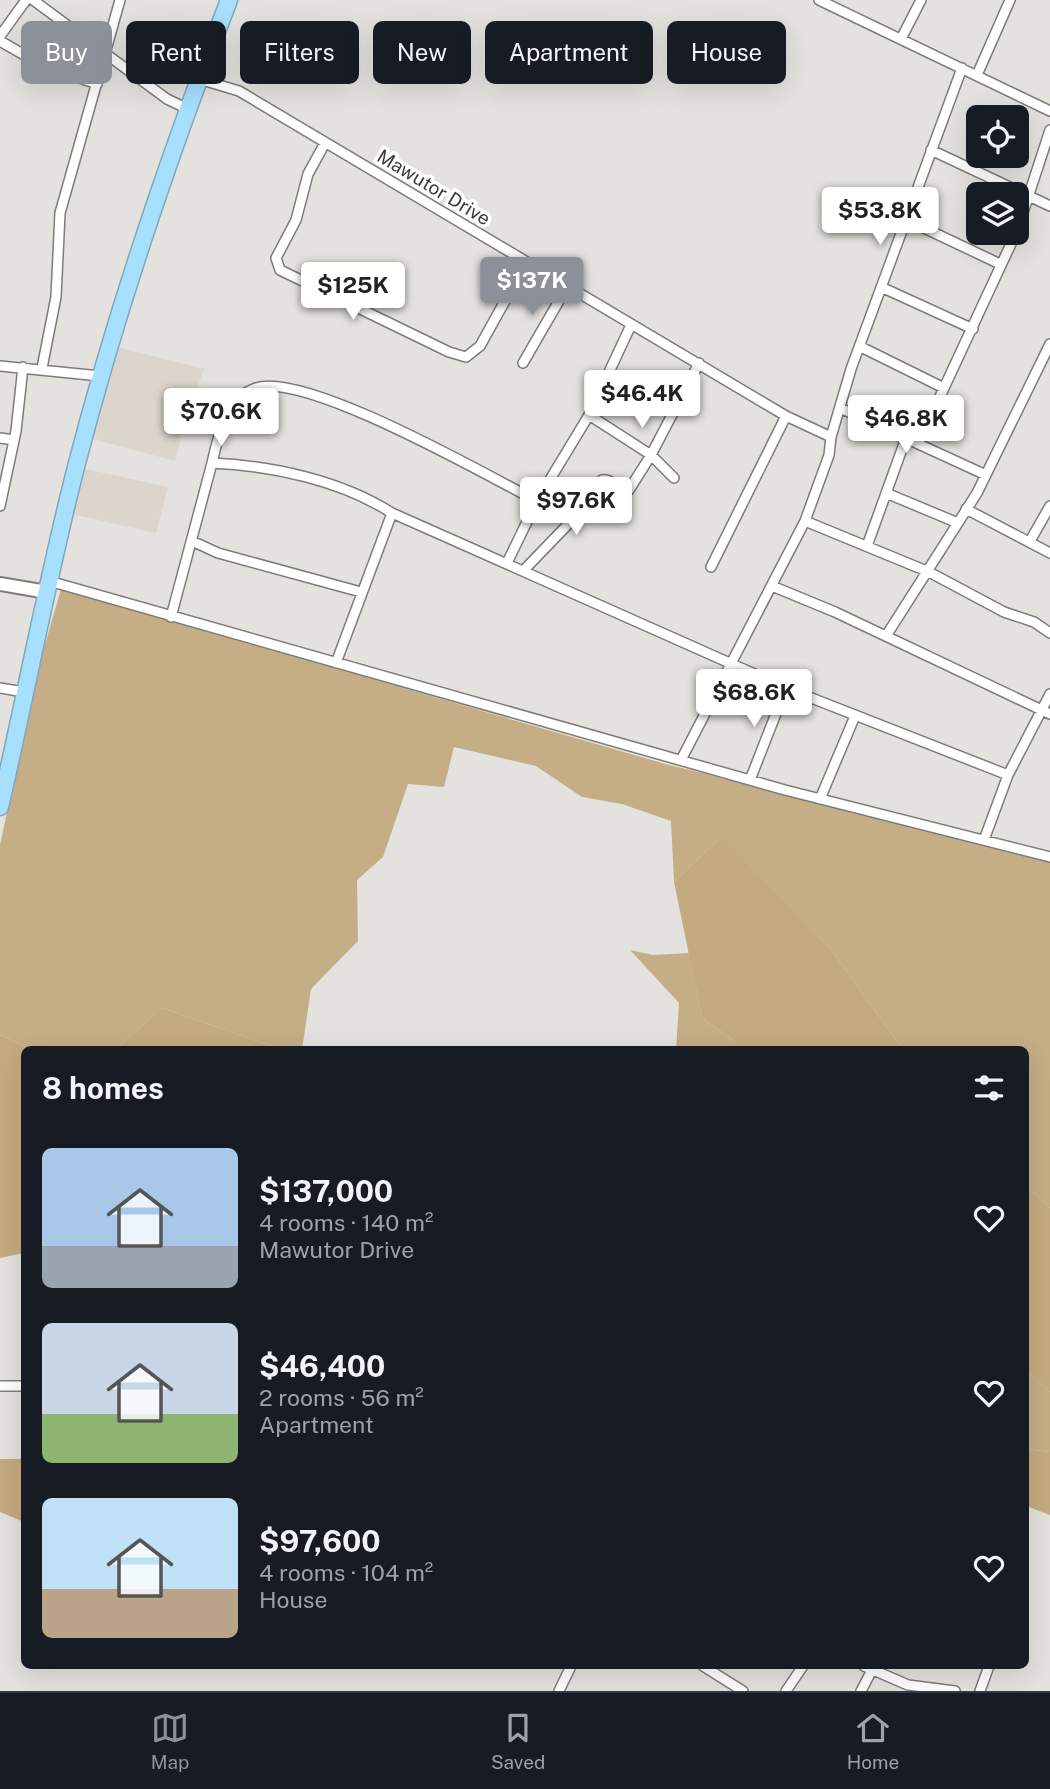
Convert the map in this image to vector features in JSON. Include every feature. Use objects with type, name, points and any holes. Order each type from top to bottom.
[{"type":"highway","points":[[221,21],[229,0]]},
{"type":"highway","points":[[1,797],[48,586],[100,376],[198,84]]},
{"type":"street","points":[[21,52],[0,39],[26,0]]},
{"type":"street","points":[[33,0],[63,21]]},
{"type":"street","points":[[112,32],[120,0]]},
{"type":"street","points":[[819,0],[1050,111]]},
{"type":"street","points":[[901,39],[921,0]]},
{"type":"street","points":[[977,75],[1010,0]]},
{"type":"street","points":[[112,56],[167,99],[188,109]]},
{"type":"street","points":[[682,758],[805,521],[860,347],[962,68]]},
{"type":"street","points":[[42,368],[56,297],[60,213],[97,84]]},
{"type":"street","name":"Mawutor Drive","points":[[216,84],[239,91],[786,416],[831,438]]},
{"type":"street","points":[[1050,130],[1029,197],[1050,206]]},
{"type":"street","points":[[325,143],[308,174],[296,220],[276,258],[280,270],[449,352],[466,357],[480,346],[526,263]]},
{"type":"street","points":[[930,150],[997,182]]},
{"type":"street","points":[[905,219],[1000,264]]},
{"type":"street","points":[[918,444],[1010,245]]},
{"type":"street","points":[[523,363],[567,287]]},
{"type":"street","points":[[881,287],[972,329]]},
{"type":"street","points":[[508,563],[537,501],[589,415],[631,325]]},
{"type":"street","points":[[886,636],[929,572],[986,475],[1050,344]]},
{"type":"street","points":[[860,347],[944,388]]},
{"type":"street","points":[[524,570],[578,514],[602,480],[610,481],[622,490],[629,490],[651,455],[699,363]]},
{"type":"street","points":[[0,366],[42,368],[100,376]]},
{"type":"street","points":[[0,506],[14,440],[23,367]]},
{"type":"street","points":[[171,617],[221,426],[242,396],[254,388],[272,384],[338,403],[537,501]]},
{"type":"street","points":[[840,408],[986,475]]},
{"type":"street","points":[[589,415],[651,455],[674,478]]},
{"type":"street","points":[[711,567],[786,416]]},
{"type":"street","points":[[0,438],[14,440]]},
{"type":"street","points":[[867,546],[905,438]]},
{"type":"street","points":[[212,463],[247,464],[302,477],[357,496],[786,688],[1008,775]]},
{"type":"street","points":[[886,494],[958,523]]},
{"type":"street","points":[[1030,541],[1050,506]]},
{"type":"street","points":[[966,509],[1050,553]]},
{"type":"street","points":[[336,663],[392,513]]},
{"type":"street","points":[[805,521],[929,572],[1004,612],[1034,622],[1050,633]]},
{"type":"street","points":[[192,541],[218,553],[361,592]]},
{"type":"street","points":[[0,584],[48,586],[171,617],[682,758],[894,820],[1050,857]]},
{"type":"street","points":[[772,586],[886,636],[1047,713]]},
{"type":"street","points":[[0,688],[24,692]]},
{"type":"street","points":[[751,780],[786,688]]},
{"type":"street","points":[[984,840],[1008,775],[1047,713],[1050,694]]},
{"type":"street","points":[[820,799],[855,716]]},
{"type":"street","points":[[0,1386],[21,1386]]},
{"type":"street","points":[[559,1691],[570,1669]]},
{"type":"street","points":[[708,1669],[743,1691]]},
{"type":"street","points":[[719,1676],[722,1669]]},
{"type":"street","points":[[786,1691],[801,1669]]},
{"type":"street","points":[[861,1691],[868,1669]]},
{"type":"street","points":[[870,1669],[908,1685],[955,1691]]},
{"type":"street","points":[[980,1691],[988,1669]]},
{"type":"shaded area","points":[[117,347],[204,369],[186,417],[175,461],[89,438]]},
{"type":"shaded area","points":[[81,468],[168,487],[156,533],[71,514]]},
{"type":"shaded area","points":[[61,589],[669,765],[1050,857],[1050,1208],[1029,1189],[1029,1046],[900,1046],[829,947],[720,838],[674,882],[671,821],[622,804],[582,797],[536,766],[454,747],[444,787],[408,784],[383,857],[357,880],[358,941],[311,989],[303,1046],[271,1046],[162,1008],[119,1046],[23,1046],[0,1035],[0,845],[39,665]]},
{"type":"shaded area","points":[[721,837],[829,947],[900,1046],[737,1046],[733,1040],[702,1018],[674,882]]},
{"type":"shaded area","points":[[630,950],[653,955],[689,953],[702,1018],[733,1040],[737,1046],[676,1046],[679,1003]]},
{"type":"shaded area","points":[[162,1008],[271,1046],[119,1046]]},
{"type":"shaded area","points":[[0,1035],[23,1046],[21,1046],[21,1254],[0,1258]]},
{"type":"shaded area","points":[[1029,1189],[1050,1208],[1050,1392],[1029,1372]]},
{"type":"shaded area","points":[[1029,1372],[1050,1392],[1050,1452],[1029,1449]]},
{"type":"shaded area","points":[[1029,1449],[1050,1452],[1050,1515],[1029,1507]]},
{"type":"shaded area","points":[[0,1459],[21,1459],[21,1521],[0,1512]]}]
